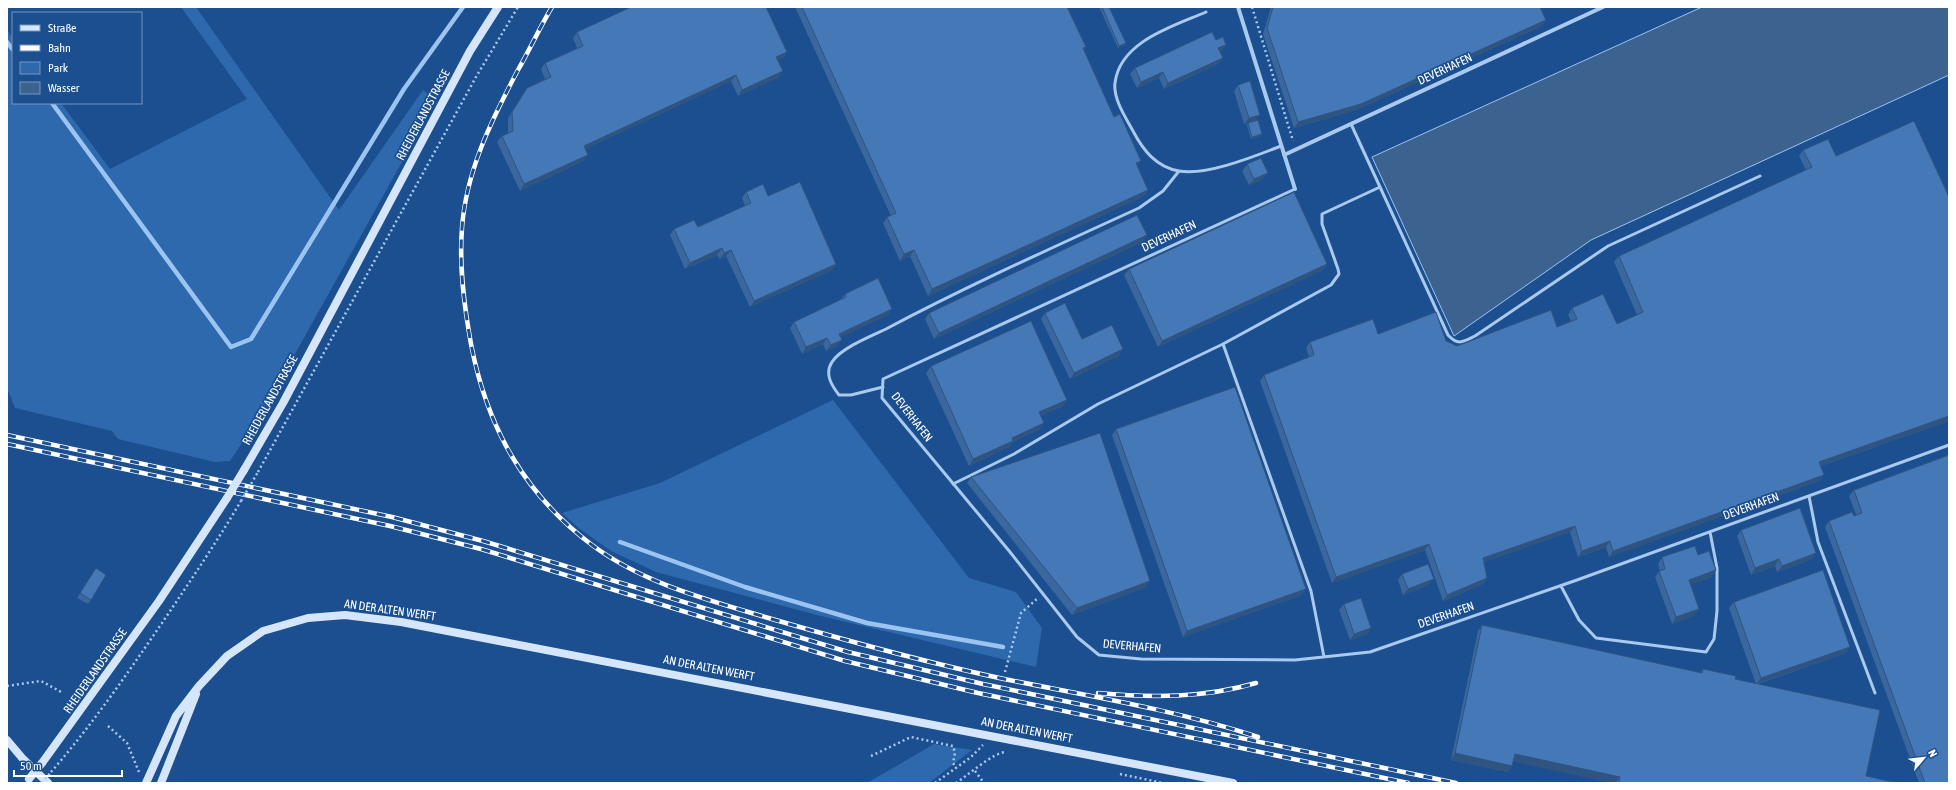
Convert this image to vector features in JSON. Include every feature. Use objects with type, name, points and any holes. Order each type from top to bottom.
[{"type":"street","name":"RHEIDERLANDSTRASSE","points":[[28,781],[42,764],[159,601],[227,498],[283,403],[470,51],[498,7]]},
{"type":"street","name":"DEVERHAFEN","points":[[1238,7],[1295,189]]},
{"type":"street","name":"DEVERHAFEN","points":[[1284,155],[1603,7]]},
{"type":"street","name":"AN DER ALTEN WERFT","points":[[147,782],[176,716],[199,686],[227,656],[264,631],[308,618],[345,615],[401,622],[1233,783]]},
{"type":"street","name":"AN DER ALTEN WERFT","points":[[161,783],[199,686]]},
{"type":"street","points":[[7,740],[23,759],[48,783]]},
{"type":"lane","points":[[1206,12],[1143,41],[1130,53],[1120,66],[1115,84],[1118,100],[1145,152],[1159,164],[1179,172],[1206,170],[1241,161],[1281,146]]},
{"type":"lane","points":[[1351,124],[1448,335],[1454,342],[1461,343],[1475,336],[1608,246],[1760,176]]},
{"type":"lane","points":[[883,387],[851,395],[839,395],[831,384],[829,374],[832,362],[847,350],[922,310],[1139,208],[1164,191],[1179,172]]},
{"type":"lane","points":[[953,484],[1014,454],[1098,404],[1224,344],[1331,284],[1339,274],[1322,224],[1322,214],[1380,187]]},
{"type":"lane","name":"DEVERHAFEN","points":[[1295,189],[883,378],[882,398],[1077,637],[1099,655],[1141,659],[1295,660],[1370,652],[1561,586],[1949,445]]},
{"type":"lane","points":[[1224,344],[1311,591],[1324,657]]},
{"type":"lane","points":[[1809,496],[1818,542],[1875,693]]},
{"type":"lane","points":[[1561,586],[1579,620],[1596,638],[1706,652],[1714,639],[1717,611],[1718,568],[1710,532]]},
{"type":"path","points":[[42,783],[76,742],[142,653],[218,541],[258,472],[476,77],[518,7]]},
{"type":"path","points":[[1252,7],[1295,149]]},
{"type":"path","points":[[1005,672],[1021,613],[1043,594]]},
{"type":"path","points":[[7,686],[41,681],[63,693]]},
{"type":"path","points":[[108,726],[127,743],[138,771],[147,782]]},
{"type":"path","points":[[871,756],[914,736],[953,746],[955,752],[953,763],[956,768]]},
{"type":"path","points":[[935,783],[956,768],[983,745]]},
{"type":"path","points":[[956,783],[999,752],[1012,752]]},
{"type":"path","points":[[975,770],[984,783]]},
{"type":"path","points":[[1117,773],[1163,783]]},
{"type":"green space","points":[[181,7],[196,7],[339,210],[423,90],[436,101],[266,406],[230,461],[215,462],[118,439],[112,431],[15,408],[7,388],[7,30],[12,37],[12,104],[62,104],[110,169],[247,99]]},
{"type":"green space","points":[[833,400],[969,578],[1016,592],[1042,628],[1036,667],[817,615],[656,572],[611,551],[580,529],[562,513],[660,483]]},
{"type":"green space","points":[[934,744],[972,750],[929,783],[867,783]]},
{"type":"water","points":[[1702,7],[1949,7],[1949,75],[1591,240],[1454,336],[1372,157]]},
{"type":"building","points":[[631,7],[766,7],[787,52],[776,57],[783,71],[742,90],[736,75],[584,146],[588,155],[524,184],[502,136],[513,131],[512,112],[527,88],[551,77],[545,63],[583,46],[577,32]]},
{"type":"building","points":[[802,7],[1067,7],[1086,47],[1083,48],[1114,117],[1120,114],[1141,161],[1136,163],[1148,190],[932,289],[914,250],[904,254],[887,217],[896,213]]},
{"type":"building","points":[[1102,7],[1109,7],[1126,43],[1119,46]]},
{"type":"building","points":[[1273,7],[1540,7],[1546,20],[1361,104],[1298,122],[1267,28]]},
{"type":"building","points":[[1212,32],[1216,40],[1223,37],[1226,45],[1218,48],[1223,58],[1168,83],[1163,72],[1141,82],[1135,68]]},
{"type":"building","points":[[1250,81],[1260,115],[1249,118],[1238,85]]},
{"type":"building","points":[[1258,120],[1262,134],[1252,137],[1248,123]]},
{"type":"building","points":[[1914,121],[1949,197],[1949,416],[1819,462],[1824,475],[1613,551],[1610,541],[1582,551],[1575,526],[1483,558],[1487,578],[1447,595],[1429,544],[1336,577],[1264,375],[1314,355],[1310,342],[1373,319],[1378,334],[1436,312],[1446,341],[1457,346],[1551,310],[1557,327],[1577,319],[1572,308],[1603,294],[1617,324],[1643,312],[1619,256],[1812,167],[1803,150],[1828,139],[1836,156]]},
{"type":"building","points":[[1261,158],[1268,173],[1254,179],[1247,164]]},
{"type":"building","points":[[800,182],[836,264],[754,301],[731,250],[724,253],[722,248],[690,263],[674,229],[694,220],[698,227],[751,203],[746,192],[763,184],[768,196]]},
{"type":"building","points":[[1294,192],[1327,264],[1162,341],[1129,269]]},
{"type":"building","points":[[1137,215],[1147,235],[939,333],[929,313]]},
{"type":"building","points":[[878,278],[892,309],[839,334],[842,340],[831,345],[827,338],[806,347],[794,322],[846,297],[845,294]]},
{"type":"building","points":[[1065,303],[1082,339],[1112,325],[1123,349],[1074,373],[1045,313]]},
{"type":"building","points":[[1031,321],[1067,400],[1039,412],[1044,423],[1012,438],[1013,441],[973,459],[931,366]]},
{"type":"building","points":[[1235,387],[1306,589],[1187,631],[1116,429]]},
{"type":"building","points":[[1100,433],[1150,581],[1077,608],[971,477]]},
{"type":"building","points":[[1949,455],[1949,783],[1925,783],[1829,521],[1852,512],[1854,516],[1862,513],[1854,490]]},
{"type":"building","points":[[1800,508],[1816,553],[1782,566],[1779,559],[1755,568],[1741,530]]},
{"type":"building","points":[[1695,546],[1698,555],[1709,551],[1716,570],[1689,580],[1699,609],[1676,617],[1659,571],[1665,569],[1662,557]]},
{"type":"building","points":[[1428,564],[1434,579],[1408,589],[1402,574]]},
{"type":"building","points":[[96,568],[106,575],[91,600],[80,593]]},
{"type":"building","points":[[1823,570],[1850,647],[1761,678],[1734,602]]},
{"type":"building","points":[[1361,598],[1371,628],[1354,634],[1344,604]]},
{"type":"building","points":[[1482,625],[1702,673],[1703,669],[1736,676],[1735,679],[1880,710],[1866,776],[1897,783],[1619,783],[1620,777],[1515,754],[1512,766],[1455,753]]},
{"type":"waterway","points":[[53,104],[231,347],[251,339],[404,89],[463,7]]},
{"type":"waterway","points":[[7,42],[12,49]]},
{"type":"waterway","points":[[620,542],[745,587],[867,623],[1003,647]]},
{"type":"railway","points":[[552,7],[508,89],[482,146],[464,207],[461,243],[464,300],[468,329],[478,374],[487,403],[498,431],[512,456],[528,481],[547,504],[568,525],[592,545],[612,558],[653,580],[697,596],[795,626],[914,658],[1004,679],[1164,711],[1227,727],[1258,737]]},
{"type":"railway","points":[[7,435],[392,517],[483,541],[848,652],[983,684],[1456,783]]},
{"type":"railway","points":[[7,444],[390,526],[481,549],[845,661],[978,693],[1408,783]]},
{"type":"railway","points":[[1098,693],[1138,696],[1178,696],[1217,692],[1256,683]]}]
